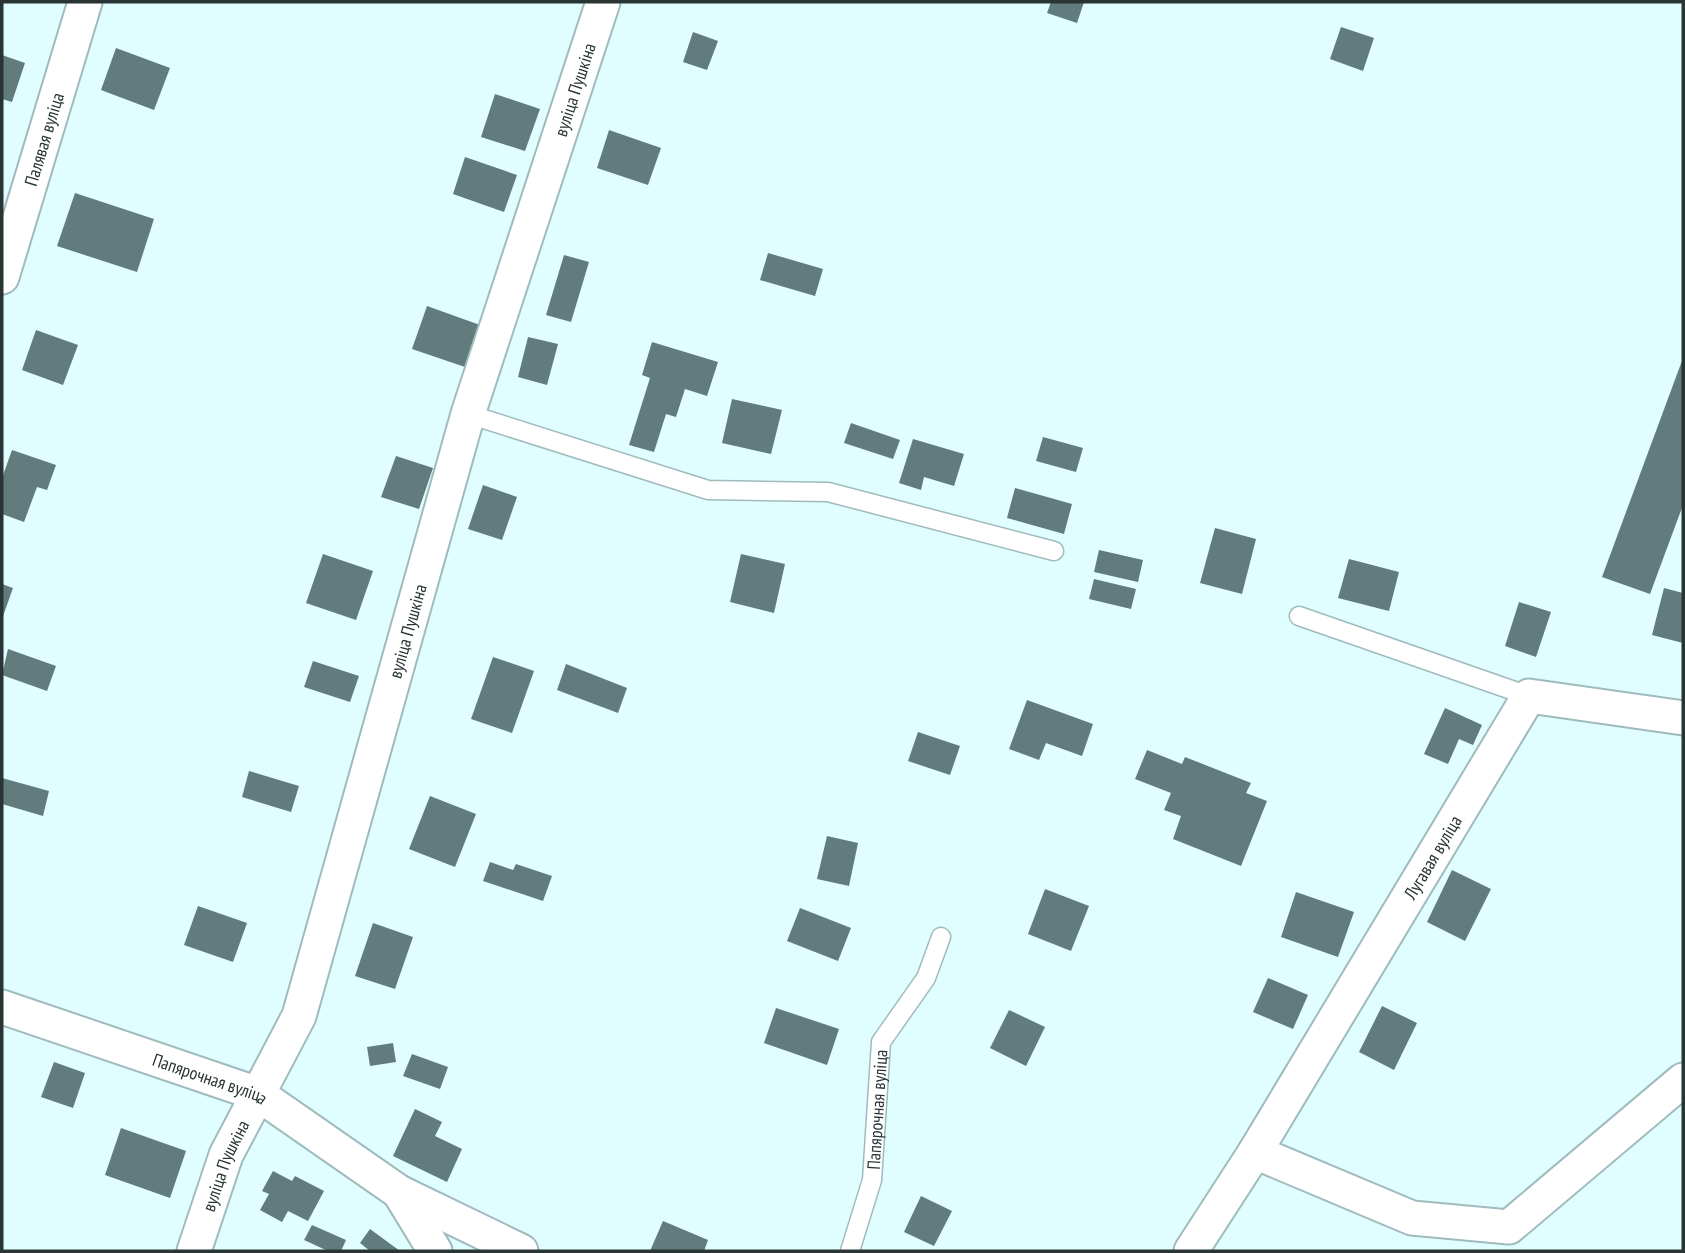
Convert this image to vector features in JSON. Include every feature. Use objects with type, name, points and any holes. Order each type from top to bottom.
[{"type":"street","name":"Палявая вуліца","points":[[2,277],[85,2]]},
{"type":"street","name":"вуліца Пушкіна","points":[[194,1251],[226,1155],[299,1016],[468,414],[603,2]]},
{"type":"street","points":[[1529,696],[1683,718]]},
{"type":"street","name":"Лугавая вуліца","points":[[1191,1251],[1255,1152],[1529,696]]},
{"type":"street","name":"Папярочная вуліца","points":[[2,1007],[258,1094],[399,1192],[521,1251]]},
{"type":"street","points":[[1255,1152],[1412,1218],[1509,1227],[1683,1080]]},
{"type":"street","name":"Папярочная вуліца","points":[[399,1192],[435,1251]]},
{"type":"lane","points":[[468,414],[708,490],[828,492],[1054,551]]},
{"type":"lane","points":[[1299,616],[1529,696]]},
{"type":"lane","name":"Папярочная вуліца","points":[[850,1251],[872,1180],[881,1042],[926,978],[941,937]]},
{"type":"building","points":[[1051,2],[1084,2],[1077,23],[1047,13]]},
{"type":"building","points":[[1341,27],[1374,38],[1363,71],[1330,59]]},
{"type":"building","points":[[693,32],[718,41],[707,70],[683,62]]},
{"type":"building","points":[[116,48],[170,68],[154,110],[101,90]]},
{"type":"building","points":[[2,55],[25,63],[12,102],[2,99]]},
{"type":"building","points":[[495,94],[540,109],[525,151],[481,137]]},
{"type":"building","points":[[609,130],[661,148],[648,185],[597,168]]},
{"type":"building","points":[[465,157],[517,175],[504,212],[453,194]]},
{"type":"building","points":[[75,193],[154,219],[137,272],[57,246]]},
{"type":"building","points":[[768,253],[823,269],[815,296],[760,280]]},
{"type":"building","points":[[564,255],[589,262],[571,322],[546,315]]},
{"type":"building","points":[[427,306],[480,325],[465,367],[412,349]]},
{"type":"building","points":[[36,330],[78,345],[63,385],[22,370]]},
{"type":"building","points":[[528,337],[558,344],[547,385],[518,377]]},
{"type":"building","points":[[652,342],[718,362],[707,396],[685,389],[676,417],[666,414],[654,452],[629,445],[650,378],[642,375]]},
{"type":"building","points":[[1683,358],[1683,505],[1650,594],[1602,577]]},
{"type":"building","points":[[732,399],[782,410],[771,454],[722,443]]},
{"type":"building","points":[[851,423],[900,440],[893,459],[844,443]]},
{"type":"building","points":[[1043,437],[1083,448],[1076,472],[1036,461]]},
{"type":"building","points":[[913,439],[964,454],[954,486],[924,477],[921,490],[899,483]]},
{"type":"building","points":[[12,450],[56,465],[47,490],[37,487],[24,522],[2,514],[2,478]]},
{"type":"building","points":[[396,456],[433,468],[419,509],[381,497]]},
{"type":"building","points":[[483,485],[517,497],[502,540],[468,529]]},
{"type":"building","points":[[1015,488],[1072,504],[1064,534],[1007,518]]},
{"type":"building","points":[[1215,528],[1256,539],[1242,594],[1200,583]]},
{"type":"building","points":[[1099,550],[1143,560],[1138,582],[1094,572]]},
{"type":"building","points":[[323,554],[373,571],[356,620],[306,603]]},
{"type":"building","points":[[741,554],[785,564],[774,613],[730,602]]},
{"type":"building","points":[[1349,559],[1399,572],[1389,611],[1338,598]]},
{"type":"building","points":[[1094,579],[1136,589],[1131,609],[1089,599]]},
{"type":"building","points":[[2,584],[13,588],[2,619]]},
{"type":"building","points":[[1664,588],[1683,593],[1683,643],[1652,635]]},
{"type":"building","points":[[1519,602],[1551,612],[1536,657],[1505,646]]},
{"type":"building","points":[[8,649],[56,666],[47,691],[2,675]]},
{"type":"building","points":[[493,657],[534,671],[512,733],[471,719]]},
{"type":"building","points":[[313,661],[359,676],[350,702],[304,687]]},
{"type":"building","points":[[566,664],[627,688],[618,713],[557,690]]},
{"type":"building","points":[[1027,700],[1093,724],[1082,756],[1046,743],[1039,760],[1009,749]]},
{"type":"building","points":[[1445,708],[1482,725],[1473,745],[1459,739],[1448,764],[1424,754]]},
{"type":"building","points":[[918,732],[960,746],[950,775],[908,761]]},
{"type":"building","points":[[1147,750],[1182,764],[1185,757],[1251,783],[1246,793],[1267,801],[1241,866],[1173,839],[1181,816],[1164,810],[1171,793],[1135,779]]},
{"type":"building","points":[[249,771],[299,786],[291,812],[242,797]]},
{"type":"building","points":[[2,778],[49,791],[43,816],[2,804]]},
{"type":"building","points":[[430,796],[476,814],[455,867],[409,849]]},
{"type":"building","points":[[827,836],[858,843],[849,886],[817,879]]},
{"type":"building","points":[[490,862],[513,870],[516,864],[552,876],[543,901],[483,881]]},
{"type":"building","points":[[1452,870],[1491,889],[1465,941],[1427,922]]},
{"type":"building","points":[[1045,889],[1089,906],[1071,951],[1028,934]]},
{"type":"building","points":[[1296,892],[1354,912],[1338,957],[1281,937]]},
{"type":"building","points":[[198,906],[247,923],[233,962],[184,945]]},
{"type":"building","points":[[800,908],[851,928],[838,961],[787,941]]},
{"type":"building","points":[[373,923],[413,937],[395,989],[355,976]]},
{"type":"building","points":[[1268,978],[1308,995],[1293,1029],[1253,1012]]},
{"type":"building","points":[[1382,1006],[1417,1023],[1394,1070],[1359,1052]]},
{"type":"building","points":[[776,1008],[839,1029],[827,1065],[764,1043]]},
{"type":"building","points":[[1009,1010],[1045,1027],[1026,1066],[990,1048]]},
{"type":"building","points":[[393,1043],[396,1062],[370,1066],[367,1047]]},
{"type":"building","points":[[412,1054],[448,1067],[440,1089],[403,1076]]},
{"type":"building","points":[[54,1062],[85,1073],[73,1108],[41,1097]]},
{"type":"building","points":[[415,1109],[442,1122],[435,1136],[462,1149],[447,1182],[393,1156]]},
{"type":"building","points":[[121,1128],[186,1151],[170,1198],[105,1175]]},
{"type":"building","points":[[273,1171],[292,1181],[295,1176],[324,1191],[308,1221],[288,1211],[282,1222],[260,1210],[269,1194],[262,1191]]},
{"type":"building","points":[[921,1196],[952,1211],[934,1246],[904,1232]]},
{"type":"building","points":[[663,1221],[708,1240],[704,1251],[650,1251]]},
{"type":"building","points":[[312,1225],[346,1240],[341,1251],[328,1251],[304,1240]]},
{"type":"building","points":[[370,1229],[400,1251],[370,1251],[360,1243]]}]
